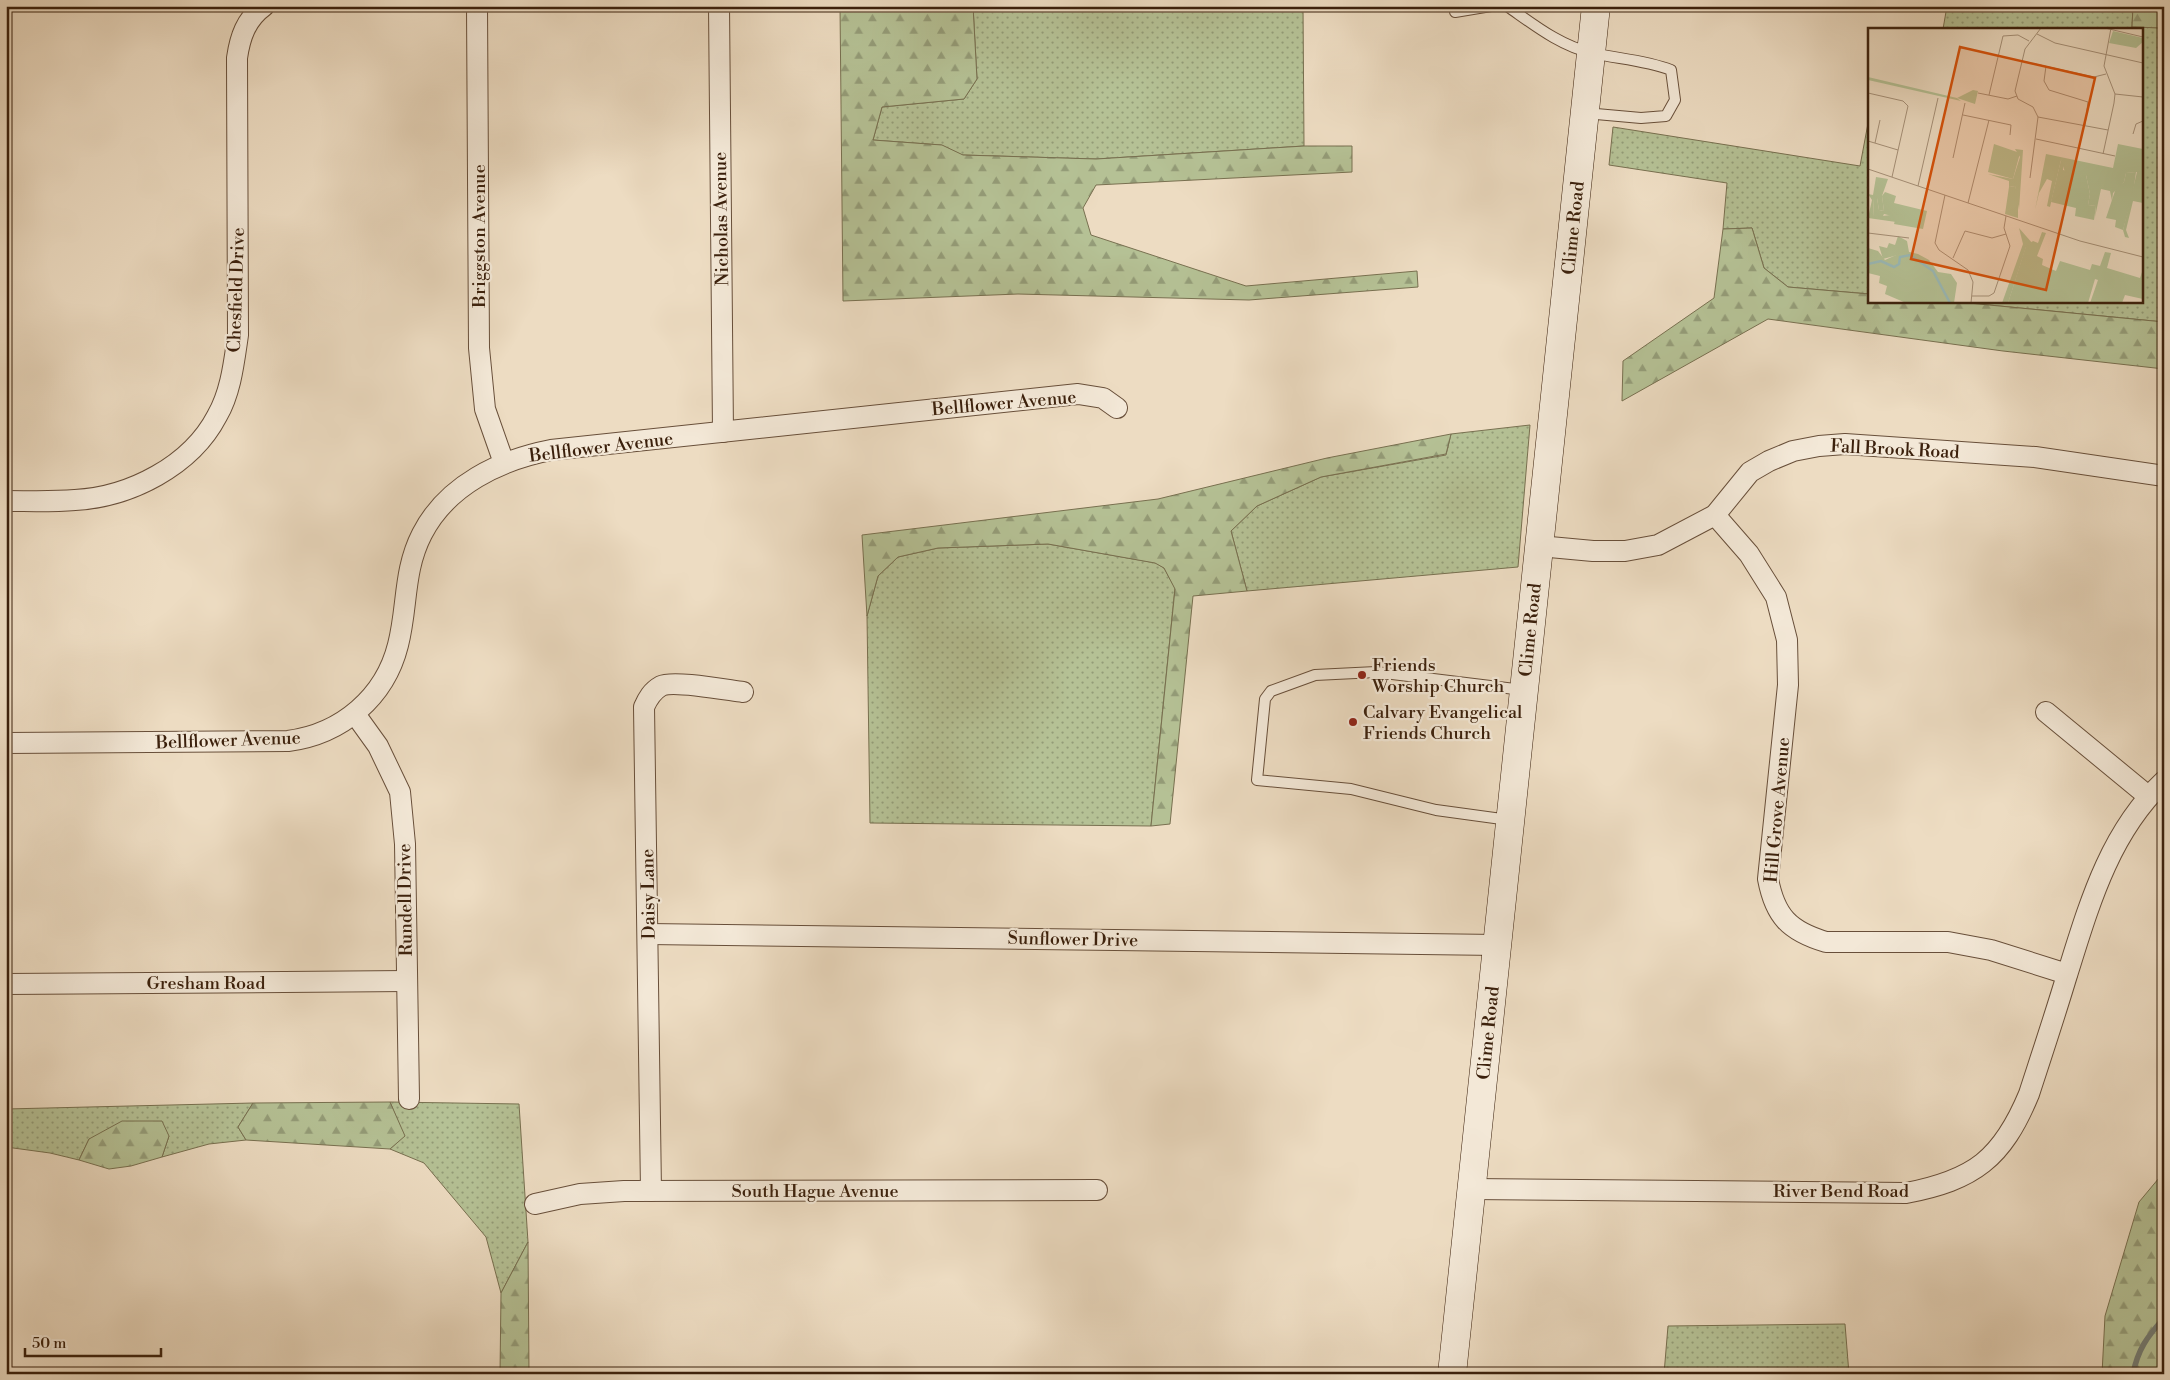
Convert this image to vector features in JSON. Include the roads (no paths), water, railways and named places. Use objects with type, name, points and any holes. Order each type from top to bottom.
[{"type":"main road","name":"Clime Road","points":[[1452,1374],[1596,6]]},
{"type":"street","name":"Briggston Avenue","points":[[477,6],[479,348],[485,408],[504,463]]},
{"type":"street","name":"Nicholas Avenue","points":[[719,6],[723,432]]},
{"type":"street","name":"Chesfield Drive","points":[[6,501],[76,500],[109,495],[141,486],[174,465],[199,441],[218,416],[232,374],[238,335],[237,58],[239,43],[258,10]]},
{"type":"street","name":"Bellflower Avenue","points":[[6,743],[288,741],[324,733],[355,714],[374,696],[392,664],[399,644],[407,578],[422,533],[453,494],[475,478],[504,463],[526,455],[551,450],[1078,394],[1103,398],[1117,408]]},
{"type":"street","name":"Fall Brook Road","points":[[1539,546],[1593,551],[1625,551],[1658,545],[1714,515],[1750,472],[1769,461],[1793,451],[1819,446],[1845,444],[2035,457],[2164,476]]},
{"type":"street","name":"Hill Grove Avenue","points":[[1714,515],[1749,554],[1776,597],[1787,640],[1788,685],[1768,879],[1772,897],[1780,914],[1792,927],[1807,936],[1826,942],[1948,942],[1991,950],[2067,974]]},
{"type":"street","name":"Daisy Lane","points":[[651,1191],[644,707],[651,694],[663,685],[678,684],[743,692]]},
{"type":"street","points":[[2046,712],[2148,796]]},
{"type":"street","name":"Rundell Drive","points":[[355,714],[378,746],[400,792],[405,844],[409,1099]]},
{"type":"street","name":"River Bend Road","points":[[1472,1189],[1906,1193],[1933,1188],[1960,1179],[1982,1164],[2004,1144],[2018,1121],[2029,1094],[2085,913],[2107,859],[2125,827],[2148,796],[2164,781]]},
{"type":"street","name":"Sunflower Drive","points":[[648,934],[1497,945]]},
{"type":"street","name":"Gresham Road","points":[[6,984],[407,982]]},
{"type":"street","name":"South Hague Avenue","points":[[535,1204],[580,1194],[624,1191],[1097,1190]]},
{"type":"lane","points":[[1455,12],[1492,6]]},
{"type":"lane","points":[[1507,6],[1549,36],[1590,53],[1654,63],[1672,70],[1675,100],[1666,116],[1641,118],[1584,113]]},
{"type":"lane","points":[[1510,820],[1436,810],[1350,790],[1257,780],[1263,713],[1265,700],[1271,691],[1315,675],[1376,672],[1524,690]]},
{"type":"waterway","points":[[2133,1374],[2144,1344],[2164,1318]]},
{"type":"place","name":"Friends Worship Church","points":[[1362,675]]},
{"type":"place","name":"Calvary Evangelical Friends Church","points":[[1353,722]]}]
